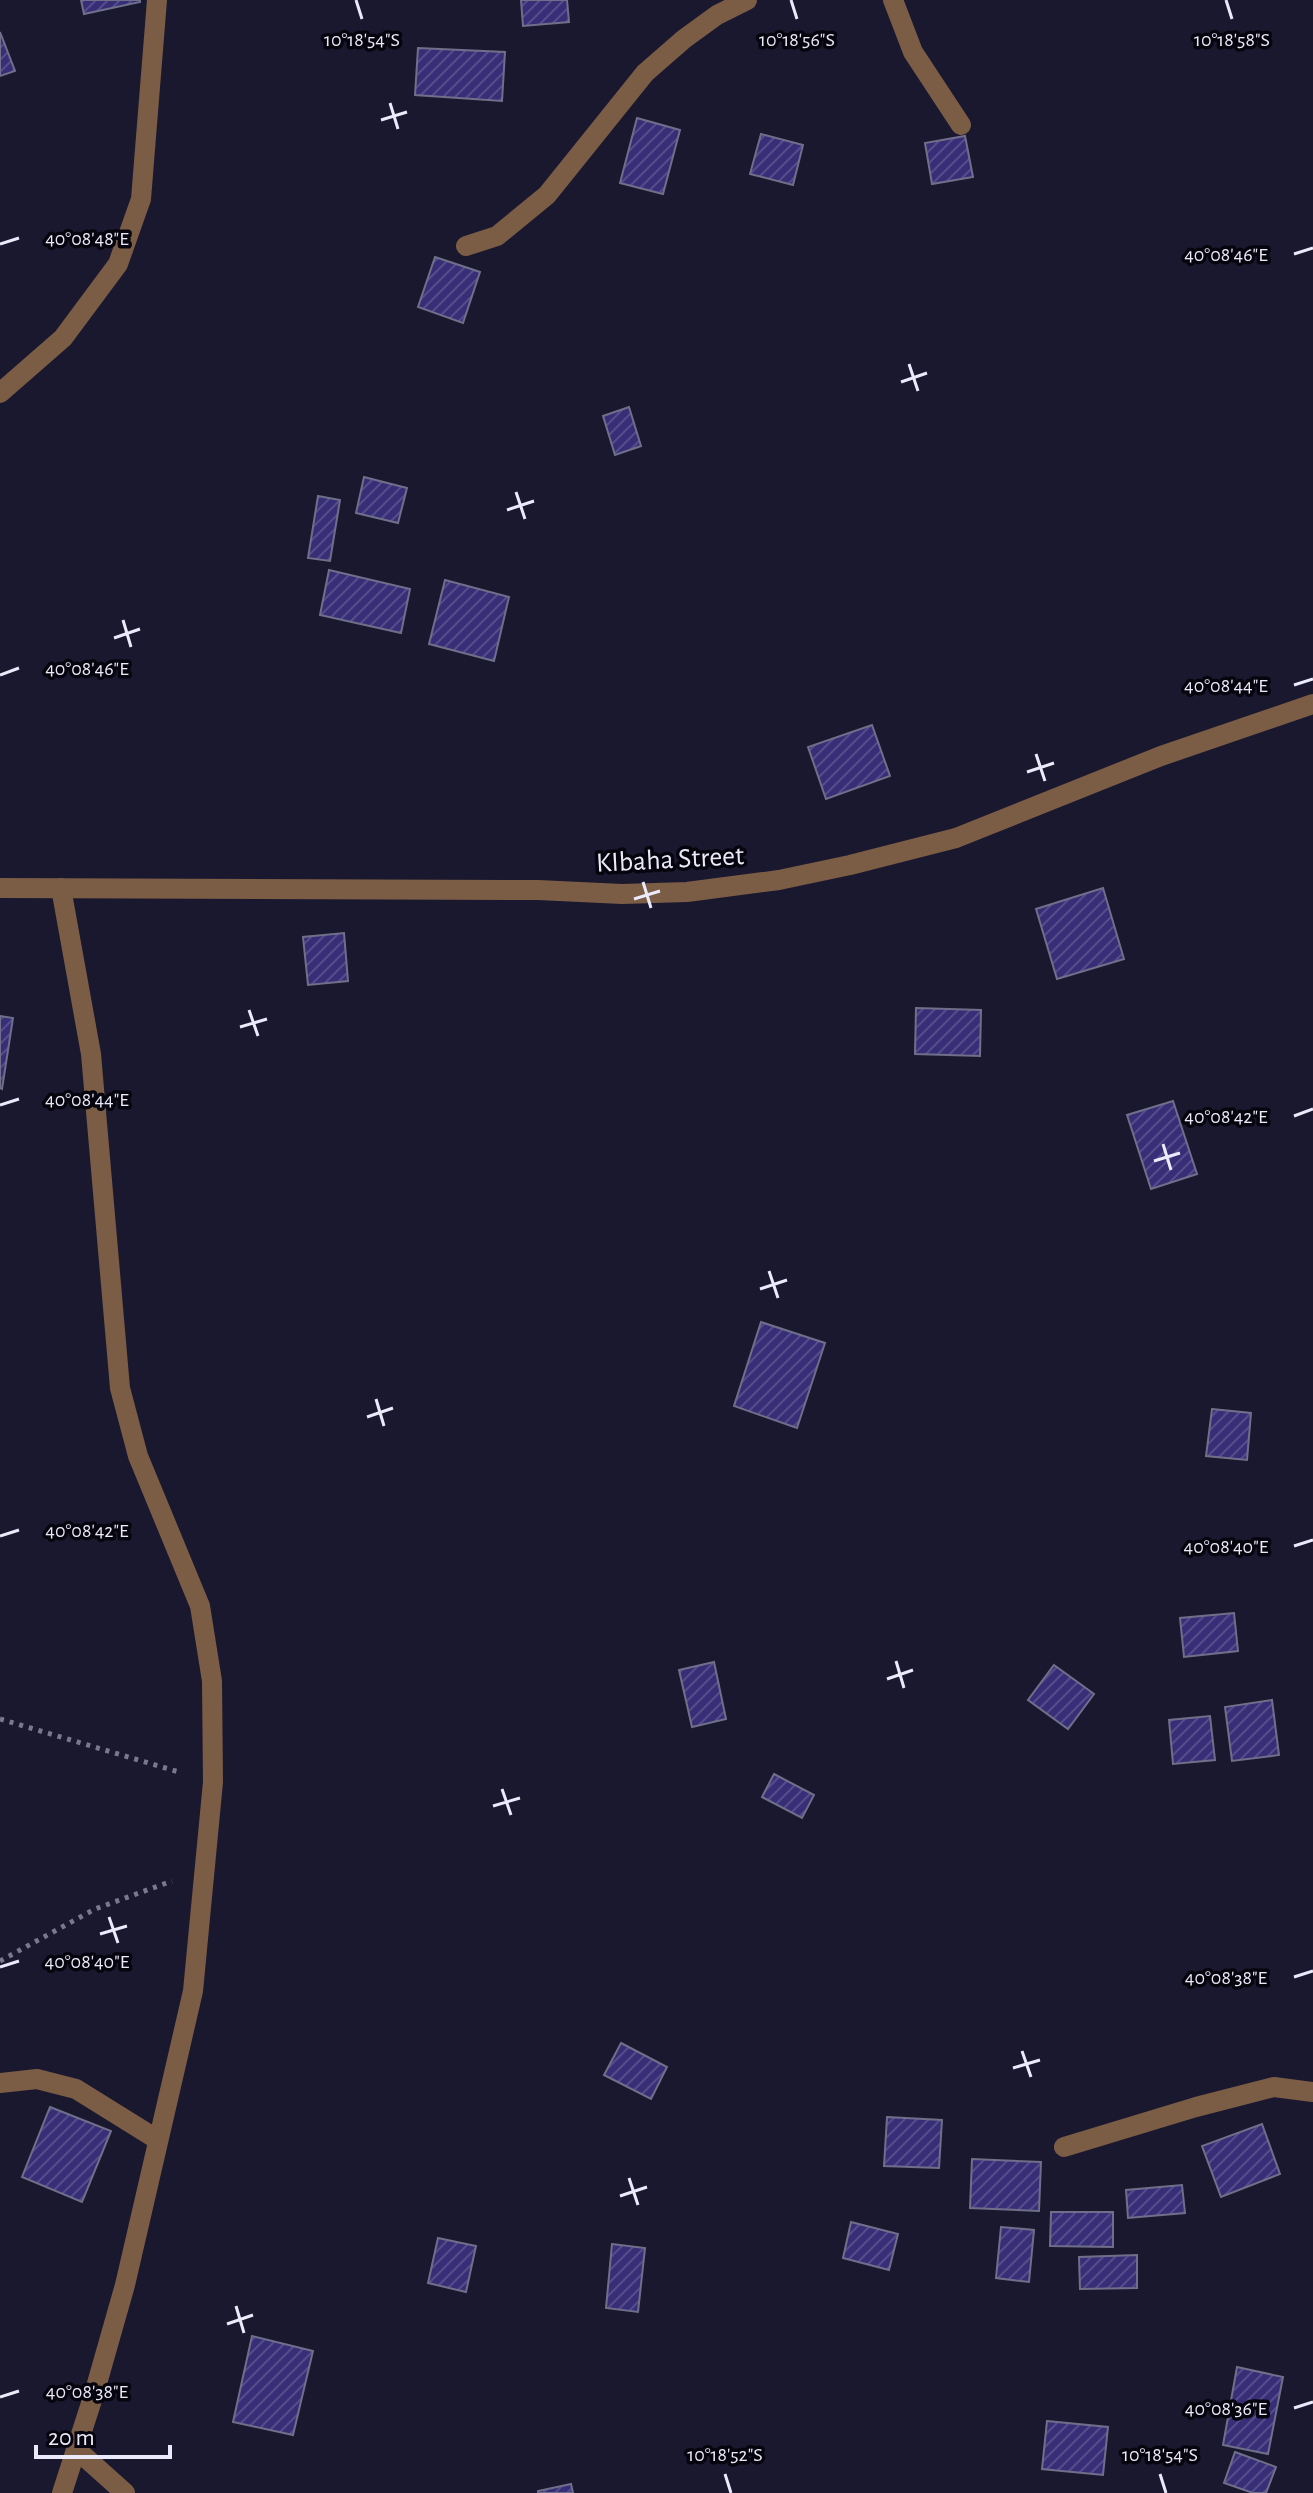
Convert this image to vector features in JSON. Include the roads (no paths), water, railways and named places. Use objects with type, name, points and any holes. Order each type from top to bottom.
[{"type":"street","points":[[0,393],[63,338],[118,264],[141,199],[157,0]]},
{"type":"street","points":[[466,246],[497,236],[547,195],[645,73],[717,15],[747,0]]},
{"type":"street","points":[[893,0],[913,52],[961,125]]},
{"type":"street","name":"KIbaha Street","points":[[0,888],[538,890],[622,894],[687,892],[779,880],[956,838],[1146,761],[1313,704]]},
{"type":"street","points":[[61,888],[91,1054],[120,1388],[138,1456],[200,1606],[212,1681],[213,1782],[193,1991],[125,2285],[62,2493]]},
{"type":"street","points":[[0,2083],[37,2079],[76,2089],[158,2140]]},
{"type":"street","points":[[1064,2147],[1274,2087],[1313,2092]]},
{"type":"street","points":[[77,2450],[125,2493]]}]
